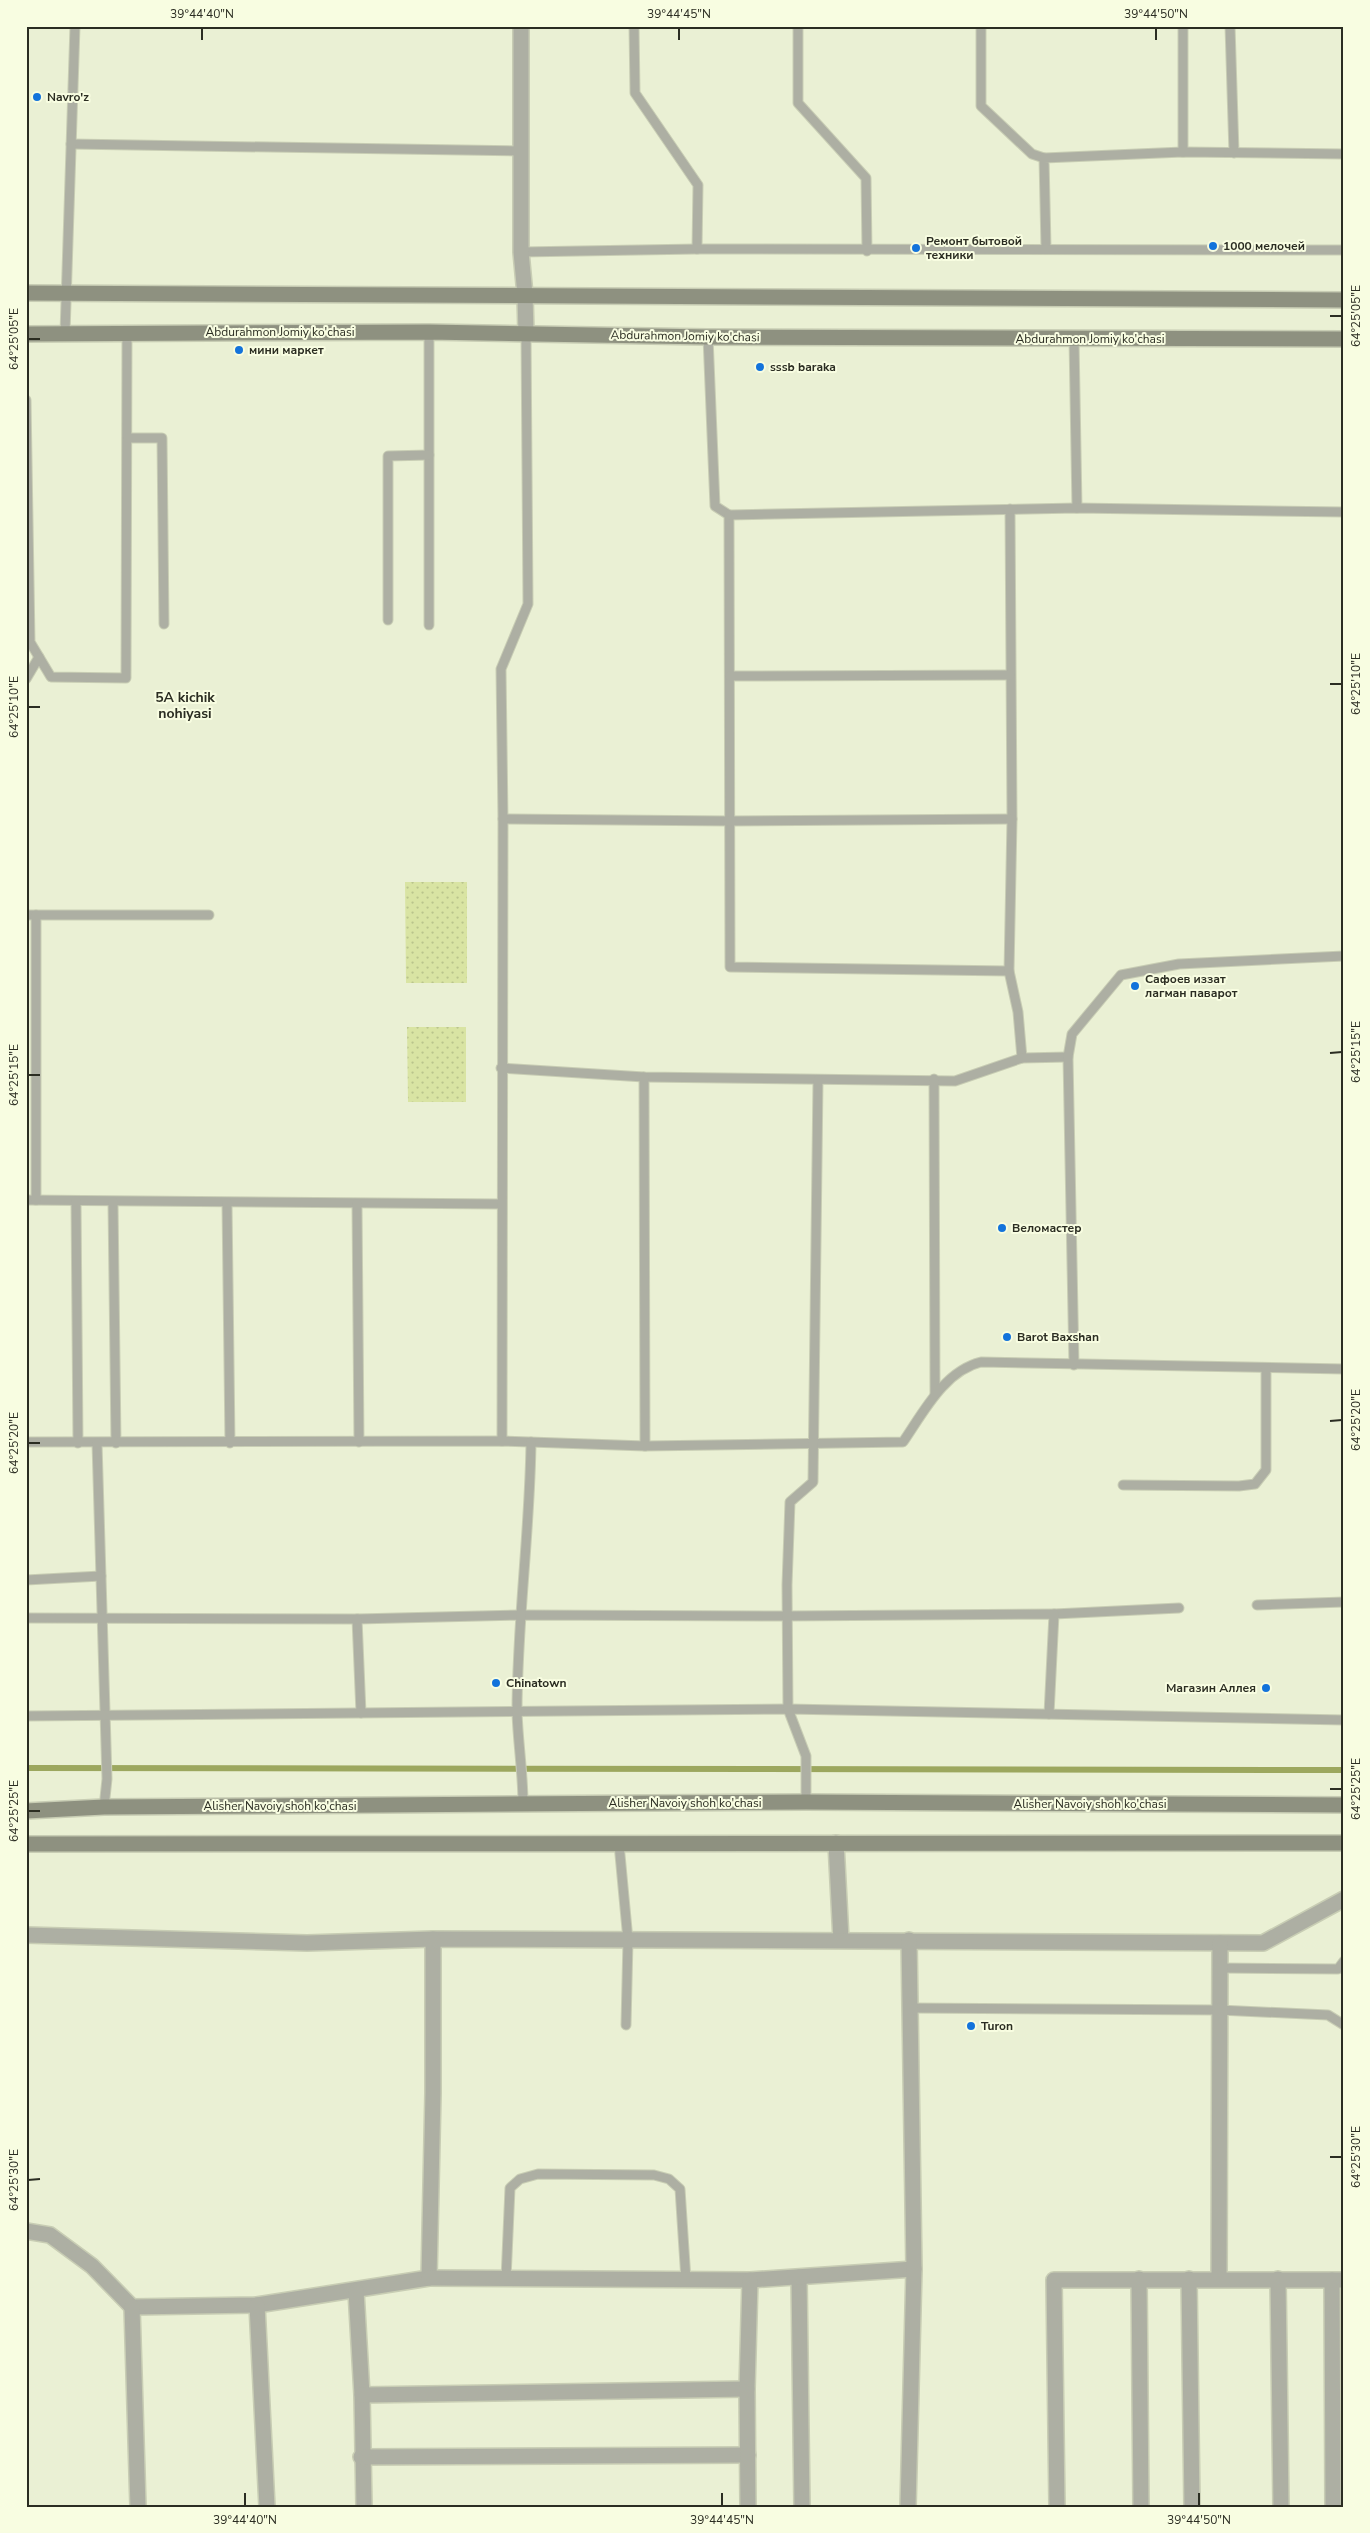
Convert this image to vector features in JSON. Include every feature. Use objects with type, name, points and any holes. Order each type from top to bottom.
[{"type":"street","points":[[521,26],[519,151],[521,252],[526,334]]},
{"type":"street","points":[[26,293],[1344,300]]},
{"type":"street","name":"Abdurahmon Jomiy ko'chasi","points":[[26,334],[429,332],[1074,339],[1344,339]]},
{"type":"street","name":"Alisher Navoiy shoh ko'chasi","points":[[26,1811],[104,1807],[806,1802],[1344,1805]]},
{"type":"street","points":[[836,1843],[842,1940]]},
{"type":"street","points":[[26,1844],[1344,1843]]},
{"type":"street","points":[[26,1935],[307,1943],[433,1939],[1264,1943],[1344,1899]]},
{"type":"street","points":[[429,2278],[434,2093],[433,1939]]},
{"type":"street","points":[[908,2507],[914,2269],[909,1940]]},
{"type":"street","points":[[1219,2279],[1220,1942]]},
{"type":"street","points":[[26,2230],[50,2235],[92,2266],[132,2307],[138,2507]]},
{"type":"street","points":[[132,2307],[257,2305],[356,2291],[429,2278],[750,2280],[914,2269]]},
{"type":"street","points":[[799,2277],[802,2507]]},
{"type":"street","points":[[1189,2279],[1192,2507]]},
{"type":"street","points":[[1057,2507],[1054,2280],[1189,2279],[1338,2280],[1333,2507]]},
{"type":"street","points":[[1278,2279],[1281,2507]]},
{"type":"street","points":[[748,2507],[747,2389],[750,2280]]},
{"type":"street","points":[[1139,2280],[1141,2507]]},
{"type":"street","points":[[356,2291],[362,2395],[361,2457],[364,2507]]},
{"type":"street","points":[[257,2305],[267,2507]]},
{"type":"street","points":[[362,2395],[747,2389]]},
{"type":"street","points":[[361,2457],[748,2455]]},
{"type":"lane","points":[[65,333],[75,26]]},
{"type":"lane","points":[[634,26],[635,93],[698,184],[697,249]]},
{"type":"lane","points":[[798,26],[798,102],[866,178],[867,251]]},
{"type":"lane","points":[[981,26],[981,106],[1032,154],[1044,158],[1184,152],[1344,154]]},
{"type":"lane","points":[[1183,26],[1184,152]]},
{"type":"lane","points":[[1230,26],[1234,153]]},
{"type":"lane","points":[[70,144],[519,151]]},
{"type":"lane","points":[[1044,158],[1046,248]]},
{"type":"lane","points":[[521,252],[697,249],[867,251],[1046,248],[1344,250]]},
{"type":"lane","points":[[429,332],[430,625]]},
{"type":"lane","points":[[26,400],[30,642],[51,677],[126,678],[127,333]]},
{"type":"lane","points":[[502,1441],[501,1068],[503,819],[501,668],[528,604],[526,334]]},
{"type":"lane","points":[[708,336],[715,506],[729,515],[1077,508],[1344,512]]},
{"type":"lane","points":[[1074,339],[1077,508]]},
{"type":"lane","points":[[128,438],[162,438],[164,624]]},
{"type":"lane","points":[[388,620],[388,456],[429,455]]},
{"type":"lane","points":[[1010,509],[1012,819],[1009,971],[1018,1012],[1022,1058]]},
{"type":"lane","points":[[729,515],[730,967],[1009,971]]},
{"type":"lane","points":[[26,679],[39,657]]},
{"type":"lane","points":[[730,676],[1010,675]]},
{"type":"lane","points":[[503,819],[730,821],[1012,819]]},
{"type":"lane","points":[[26,915],[209,915]]},
{"type":"lane","points":[[36,915],[31,1200],[501,1204]]},
{"type":"lane","points":[[1074,1365],[1068,1057],[1072,1034],[1121,975],[1179,964],[1344,956]]},
{"type":"lane","points":[[501,1068],[644,1077],[818,1080],[934,1079],[954,1081],[1022,1058],[1068,1057]]},
{"type":"lane","points":[[644,1077],[645,1446]]},
{"type":"lane","points":[[934,1079],[935,1394]]},
{"type":"lane","points":[[806,1802],[806,1756],[788,1709],[787,1616],[790,1502],[812,1482],[818,1080]]},
{"type":"lane","points":[[76,1201],[78,1443]]},
{"type":"lane","points":[[113,1202],[116,1443]]},
{"type":"lane","points":[[227,1203],[230,1443]]},
{"type":"lane","points":[[357,1204],[359,1442]]},
{"type":"lane","points":[[26,1442],[502,1441],[645,1446],[903,1442],[935,1394],[969,1365],[981,1362],[1266,1369],[1344,1369]]},
{"type":"lane","points":[[1123,1485],[1239,1486],[1255,1484],[1266,1470],[1266,1369]]},
{"type":"lane","points":[[523,1804],[518,1712],[521,1615],[531,1488],[531,1442]]},
{"type":"lane","points":[[97,1443],[107,1779],[104,1807]]},
{"type":"lane","points":[[26,1580],[101,1576]]},
{"type":"lane","points":[[1257,1605],[1344,1602]]},
{"type":"lane","points":[[26,1618],[356,1619],[521,1615],[1054,1614],[1179,1608]]},
{"type":"lane","points":[[1049,1714],[1054,1614]]},
{"type":"lane","points":[[356,1619],[361,1713]]},
{"type":"lane","points":[[26,1716],[788,1709],[1344,1720]]},
{"type":"lane","points":[[619,1844],[628,1940],[626,2026]]},
{"type":"lane","points":[[1220,1968],[1338,1968],[1344,1961]]},
{"type":"lane","points":[[910,2008],[1219,2010],[1328,2015],[1344,2025]]},
{"type":"lane","points":[[506,2279],[510,2188],[520,2179],[538,2174],[654,2175],[670,2179],[680,2189],[686,2280]]},
{"type":"green space","points":[[405,882],[467,882],[467,983],[406,983]]},
{"type":"green space","points":[[407,1027],[466,1027],[466,1102],[408,1102]]},
{"type":"waterway","points":[[26,1768],[1344,1770]]},
{"type":"place","name":"Navro'z","points":[[37,97]]},
{"type":"place","name":"1000 мелочей","points":[[1213,246]]},
{"type":"place","name":"Ремонт бытовой техники","points":[[916,248]]},
{"type":"place","name":"мини маркет","points":[[239,350]]},
{"type":"place","name":"sssb baraka","points":[[760,367]]},
{"type":"place","name":"Сафоев иззат лагман паварот","points":[[1135,986]]},
{"type":"place","name":"Веломастер","points":[[1002,1228]]},
{"type":"place","name":"Barot Baxshan","points":[[1007,1337]]},
{"type":"place","name":"Chinatown","points":[[496,1683]]},
{"type":"place","name":"Магазин Аллея","points":[[1266,1688]]},
{"type":"place","name":"Turon","points":[[971,2026]]},
{"type":"district","name":"5A kichik nohiyasi","points":[[185,706]]}]
